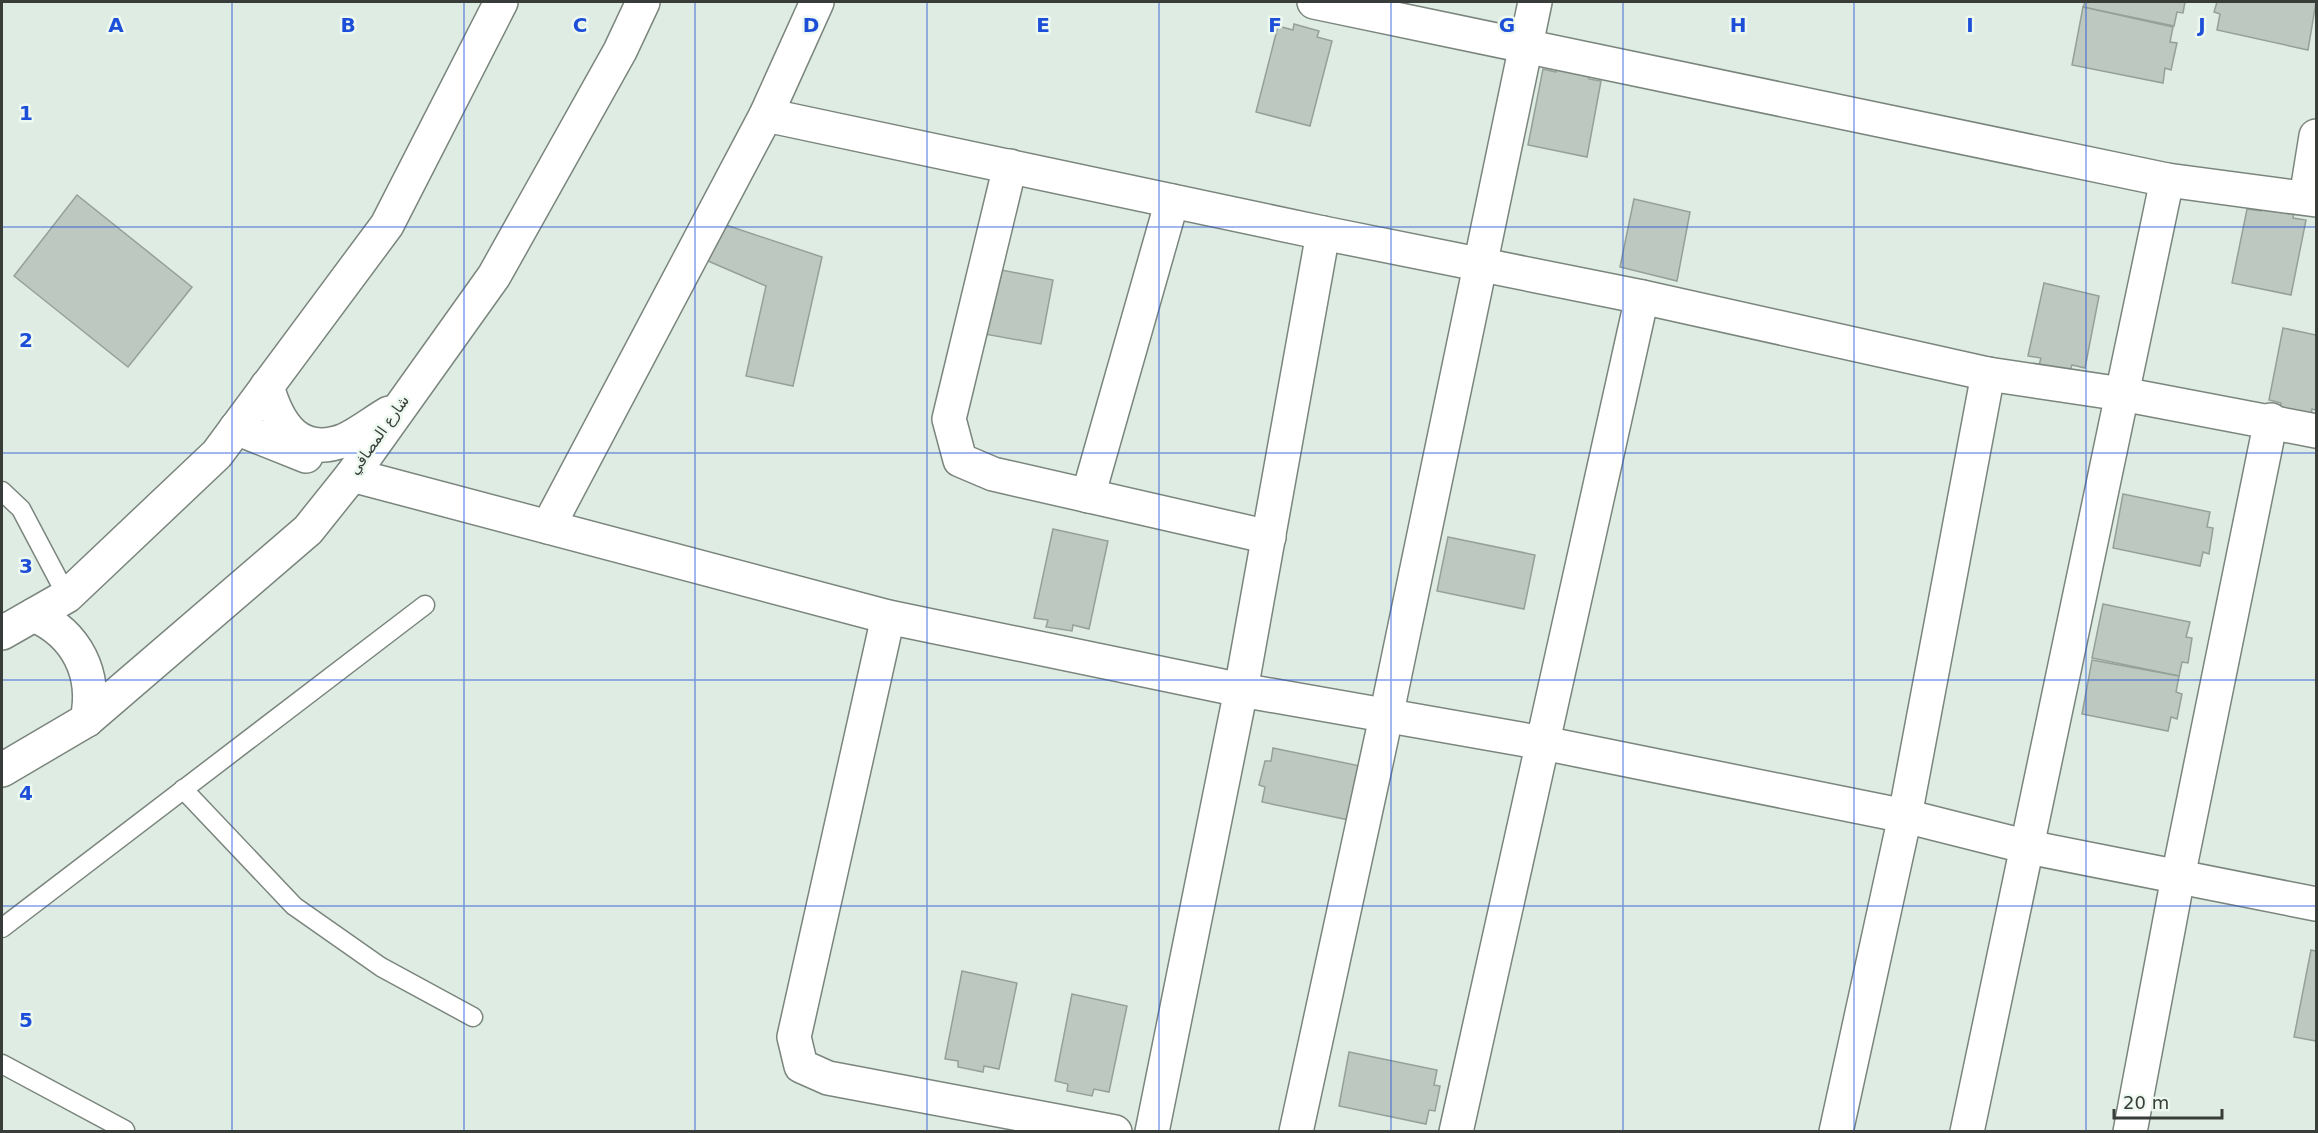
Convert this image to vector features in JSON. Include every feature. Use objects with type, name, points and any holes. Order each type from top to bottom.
[{"type":"street","points":[[2,633],[67,596],[217,454],[387,225],[501,2]]},
{"type":"street","name":"شارع المصافي","points":[[2,770],[87,720],[308,530],[352,474],[494,276],[621,51],[643,2]]},
{"type":"street","points":[[548,527],[766,115],[817,2]]},
{"type":"street","points":[[1314,2],[2167,180],[2311,199],[2316,136]]},
{"type":"street","points":[[1296,1131],[1386,717],[1481,265],[1524,45],[1535,2]]},
{"type":"street","points":[[766,115],[1323,233],[1642,297],[1988,374],[2122,394],[2271,420],[2316,431]]},
{"type":"street","points":[[1010,166],[949,419],[960,460],[993,474],[1269,537]]},
{"type":"street","points":[[1967,1131],[2167,180]]},
{"type":"street","points":[[1088,496],[1172,201]]},
{"type":"street","points":[[1152,1131],[1241,690],[1323,233]]},
{"type":"street","points":[[1456,1131],[1642,297]]},
{"type":"street","points":[[1836,1131],[1905,816],[1988,374]]},
{"type":"street","points":[[267,386],[274,411],[287,432],[326,445],[346,439],[399,407]]},
{"type":"street","points":[[2130,1131],[2178,877],[2271,420]]},
{"type":"street","points":[[236,428],[352,474],[888,617],[1241,690],[1543,743],[1905,816],[2028,847],[2316,903]]},
{"type":"street","points":[[34,615],[49,621],[68,637],[81,656],[89,679],[91,703],[87,720]]},
{"type":"street","points":[[888,617],[794,1037],[801,1066],[828,1078],[1115,1131]]},
{"type":"lane","points":[[2,491],[21,509],[67,596]]},
{"type":"lane","points":[[2,928],[425,605]]},
{"type":"lane","points":[[183,789],[294,906],[381,967],[473,1017]]},
{"type":"lane","points":[[2,1064],[124,1130]]},
{"type":"building","points":[[2085,2],[2185,2],[2183,13],[2177,12],[2174,26],[2083,7]]},
{"type":"building","points":[[2217,2],[2316,2],[2308,50],[2217,30],[2220,14],[2214,12]]},
{"type":"building","points":[[2083,7],[2173,27],[2170,42],[2177,43],[2171,70],[2165,68],[2163,83],[2072,65]]},
{"type":"building","points":[[1294,24],[1319,31],[1317,37],[1332,41],[1310,126],[1256,112],[1278,26],[1293,30]]},
{"type":"building","points":[[1557,66],[1590,72],[1589,79],[1601,81],[1587,157],[1528,145],[1543,69],[1556,72]]},
{"type":"building","points":[[77,195],[192,287],[128,367],[14,276]]},
{"type":"building","points":[[1634,199],[1690,212],[1677,281],[1620,267]]},
{"type":"building","points":[[2261,204],[2294,211],[2293,218],[2306,220],[2291,295],[2232,283],[2247,209],[2261,211]]},
{"type":"building","points":[[717,222],[822,257],[793,386],[746,376],[766,286],[708,261]]},
{"type":"building","points":[[991,268],[1053,280],[1041,344],[979,333]]},
{"type":"building","points":[[2044,283],[2099,296],[2085,368],[2072,365],[2070,371],[2039,365],[2041,358],[2028,356]]},
{"type":"building","points":[[2283,328],[2316,335],[2316,410],[2312,409],[2311,416],[2280,411],[2281,403],[2269,400]]},
{"type":"building","points":[[2123,494],[2210,512],[2207,527],[2213,528],[2209,554],[2203,552],[2200,566],[2113,548]]},
{"type":"building","points":[[1053,529],[1108,541],[1089,629],[1073,625],[1072,631],[1046,627],[1048,620],[1034,618]]},
{"type":"building","points":[[1448,537],[1535,555],[1524,609],[1437,591]]},
{"type":"building","points":[[2103,604],[2190,622],[2186,637],[2192,638],[2188,663],[2182,662],[2179,676],[2092,658]]},
{"type":"building","points":[[2092,660],[2179,676],[2176,692],[2182,694],[2177,719],[2171,717],[2168,731],[2082,714]]},
{"type":"building","points":[[1273,748],[1360,766],[1349,820],[1262,802],[1265,787],[1259,785],[1265,761],[1271,761]]},
{"type":"building","points":[[2311,950],[2316,951],[2316,1041],[2294,1037]]},
{"type":"building","points":[[962,971],[1017,983],[999,1069],[984,1066],[983,1072],[958,1067],[958,1061],[945,1059]]},
{"type":"building","points":[[1072,994],[1127,1006],[1109,1092],[1094,1089],[1092,1096],[1067,1091],[1068,1084],[1055,1081]]},
{"type":"building","points":[[1349,1052],[1437,1070],[1434,1085],[1440,1086],[1435,1111],[1429,1110],[1426,1124],[1339,1106]]}]
